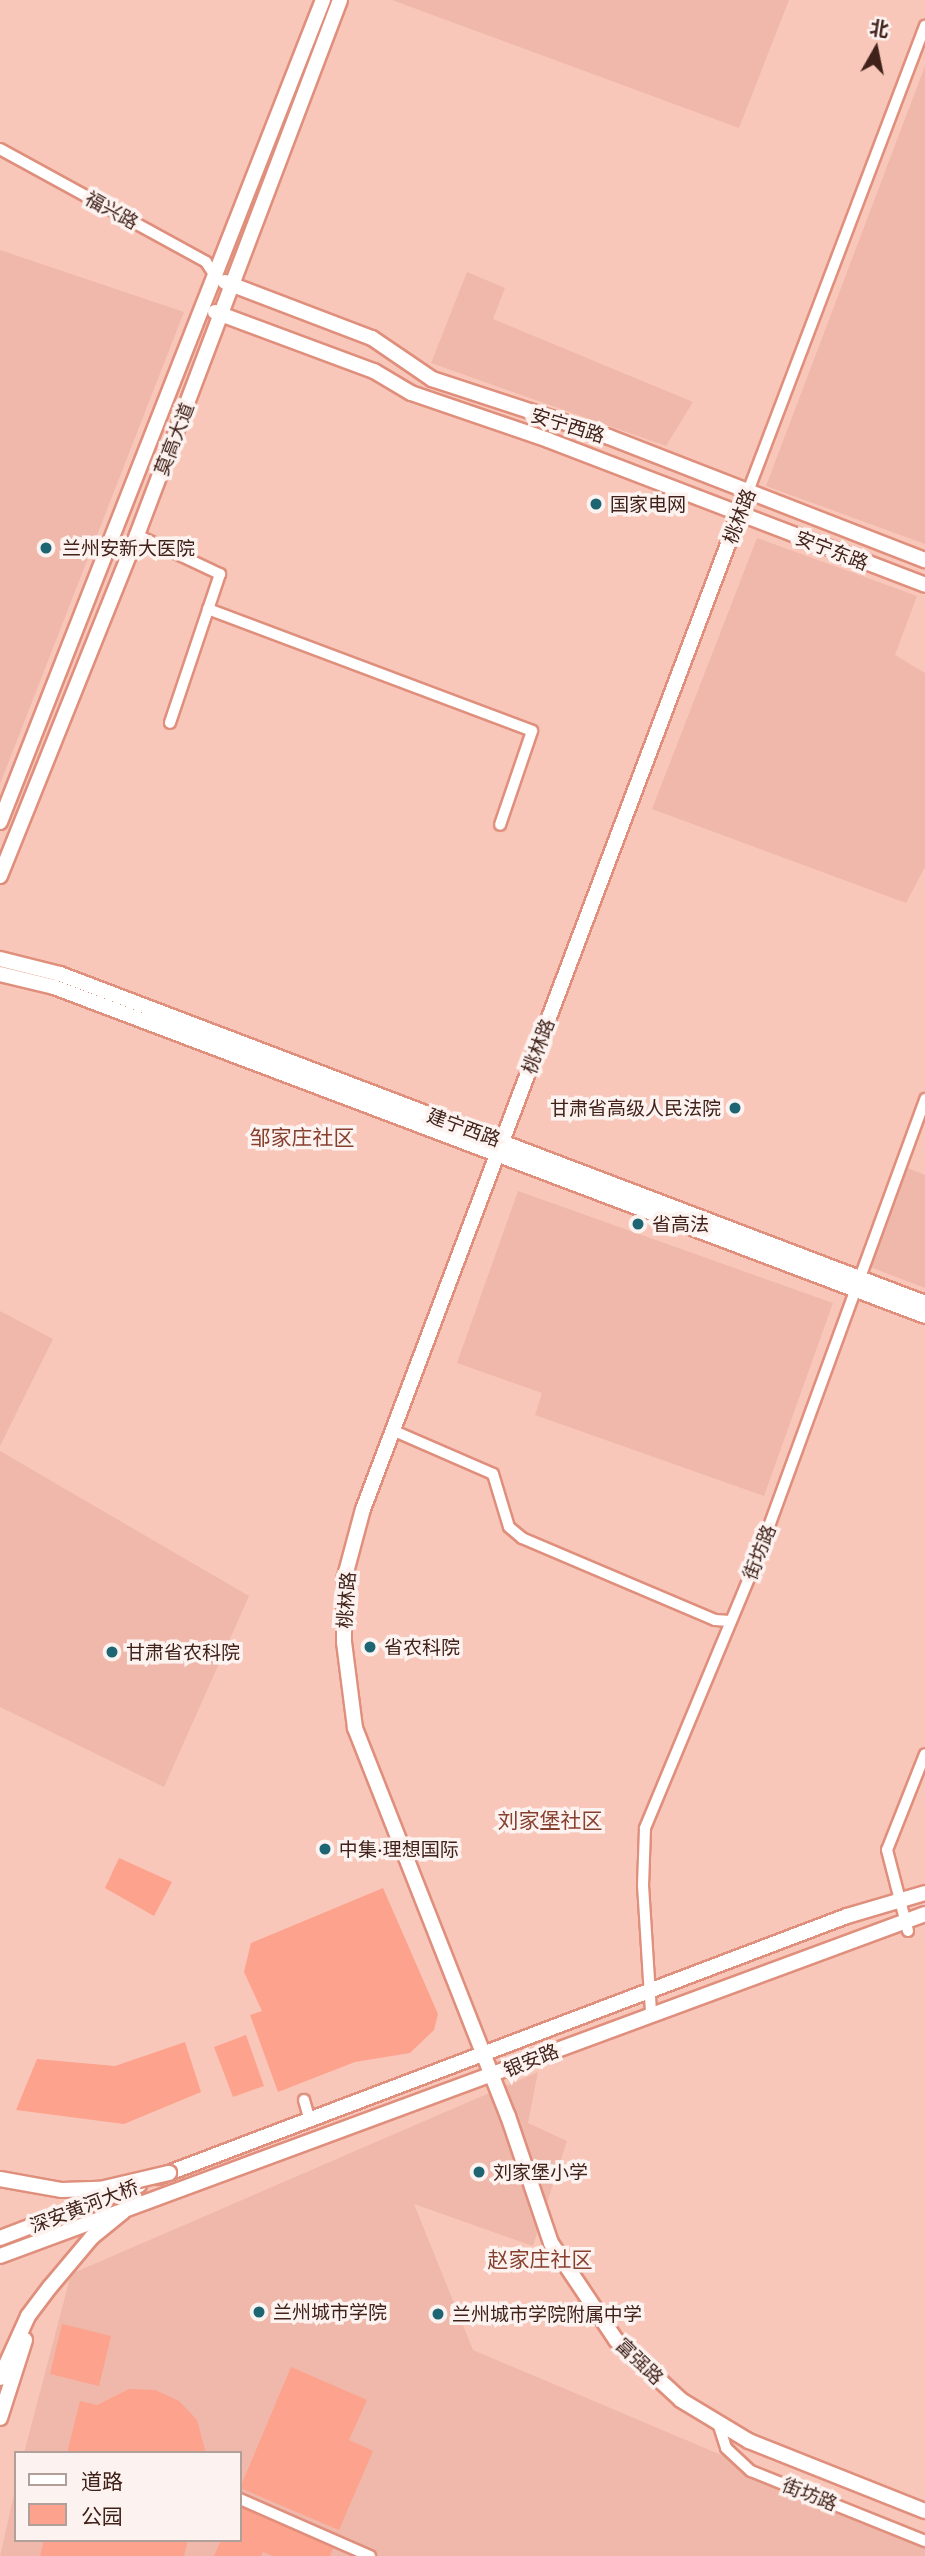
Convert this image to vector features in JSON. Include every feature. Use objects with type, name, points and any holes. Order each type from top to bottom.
[{"type":"main road","name":"莫高大道","points":[[1,819],[217,279],[323,0]]},
{"type":"main road","name":"莫高大道","points":[[0,876],[137,535],[340,0]]},
{"type":"main road","name":"安宁西路","points":[[217,279],[372,338],[432,379],[609,437],[747,494],[925,560]]},
{"type":"main road","name":"安宁西路","points":[[205,309],[374,372],[411,393],[548,440],[740,515]]},
{"type":"main road","name":"桃林路","points":[[491,2076],[355,1728],[344,1642],[344,1580],[391,1430],[747,494]]},
{"type":"main road","name":"安宁东路","points":[[740,515],[925,585]]},
{"type":"main road","name":"建宁西路","points":[[0,959],[60,974],[858,1284],[925,1316]]},
{"type":"main road","name":"建宁西路","points":[[0,974],[54,987],[500,1147]]},
{"type":"main road","name":"建宁西路","points":[[858,1284],[925,1303]]},
{"type":"main road","name":"银安路","points":[[169,2173],[898,1899],[925,1893]]},
{"type":"main road","name":"银安路","points":[[135,2203],[491,2076],[651,2012],[907,1925],[925,1914]]},
{"type":"main road","name":"富强路","points":[[491,2076],[551,2243],[616,2340],[681,2400],[749,2441],[925,2511]]},
{"type":"main road","name":"深安黄河大桥","points":[[0,2238],[169,2173]]},
{"type":"main road","points":[[0,2179],[62,2190],[100,2189],[169,2173]]},
{"type":"main road","name":"深安黄河大桥","points":[[0,2256],[135,2203]]},
{"type":"main road","points":[[0,2378],[28,2316],[50,2287],[92,2237],[135,2203]]},
{"type":"main road","points":[[0,2418],[27,2334],[50,2287]]},
{"type":"street","name":"桃林路","points":[[747,494],[925,26]]},
{"type":"street","name":"福兴路","points":[[0,149],[206,262],[217,279]]},
{"type":"street","points":[[137,535],[220,575],[170,723]]},
{"type":"street","points":[[208,609],[532,731],[500,825]]},
{"type":"street","name":"街坊路","points":[[651,2012],[643,1886],[645,1828],[802,1442],[925,1099]]},
{"type":"street","points":[[391,1430],[493,1474],[509,1527],[522,1538],[716,1619],[730,1621]]},
{"type":"street","points":[[907,1925],[887,1850],[925,1754]]},
{"type":"street","points":[[304,2100],[310,2121]]},
{"type":"street","name":"街坊路","points":[[718,2423],[726,2448],[751,2470],[925,2541]]},
{"type":"street","points":[[242,2500],[370,2556]]},
{"type":"shaded area","points":[[392,0],[789,0],[739,128]]},
{"type":"shaded area","points":[[925,66],[925,544],[766,486]]},
{"type":"shaded area","name":"兰州安新大医院","points":[[0,250],[184,312],[0,784]]},
{"type":"shaded area","points":[[467,272],[505,288],[493,319],[693,402],[666,446],[431,363]]},
{"type":"shaded area","points":[[757,538],[917,596],[895,655],[925,673],[925,867],[906,903],[652,809]]},
{"type":"shaded area","points":[[903,1166],[925,1175],[925,1288],[865,1265]]},
{"type":"shaded area","points":[[518,1191],[833,1303],[764,1496],[535,1415],[542,1393],[457,1363]]},
{"type":"shaded area","points":[[0,1311],[53,1339],[0,1446]]},
{"type":"shaded area","name":"甘肃省农科院","points":[[0,1451],[249,1596],[164,1787],[0,1707]]},
{"type":"shaded area","name":"兰州城市学院","points":[[538,2072],[528,2123],[567,2141],[533,2246],[414,2204],[473,2350],[925,2541],[925,2556],[0,2556],[14,2495],[14,2542],[242,2542],[242,2451],[25,2451],[71,2274]]},
{"type":"green space","points":[[119,1858],[172,1882],[154,1916],[105,1888]]},
{"type":"green space","points":[[383,1888],[438,2014],[434,2030],[410,2053],[355,2062],[278,2092],[250,2015],[262,2011],[244,1972],[251,1943]]},
{"type":"green space","points":[[246,2035],[264,2086],[233,2097],[214,2047]]},
{"type":"green space","points":[[185,2042],[201,2092],[124,2124],[16,2110],[37,2059],[115,2066]]},
{"type":"green space","points":[[62,2324],[111,2336],[99,2386],[50,2374]]},
{"type":"green space","points":[[291,2367],[367,2400],[349,2440],[373,2451],[339,2530],[242,2489]]},
{"type":"green space","points":[[129,2389],[155,2390],[179,2401],[197,2420],[205,2451],[68,2451],[80,2401],[97,2405]]},
{"type":"green space","points":[[242,2506],[333,2548],[330,2556],[273,2556],[263,2552],[261,2556],[214,2556],[220,2542],[242,2542]]},
{"type":"green space","points":[[44,2542],[188,2542],[184,2556],[40,2556]]},
{"type":"place","name":"国家电网","points":[[596,504]]},
{"type":"place","name":"兰州安新大医院","points":[[46,548]]},
{"type":"place","name":"甘肃省高级人民法院","points":[[735,1108]]},
{"type":"place","name":"省高法","points":[[638,1224]]},
{"type":"place","name":"省农科院","points":[[370,1647]]},
{"type":"place","name":"甘肃省农科院","points":[[112,1652]]},
{"type":"place","name":"中集·理想国际","points":[[325,1849]]},
{"type":"place","name":"刘家堡小学","points":[[479,2172]]},
{"type":"place","name":"兰州城市学院","points":[[259,2312]]},
{"type":"place","name":"兰州城市学院附属中学","points":[[438,2314]]},
{"type":"district","name":"邹家庄社区","points":[[302,1137]]},
{"type":"district","name":"刘家堡社区","points":[[550,1820]]},
{"type":"district","name":"赵家庄社区","points":[[540,2259]]}]
